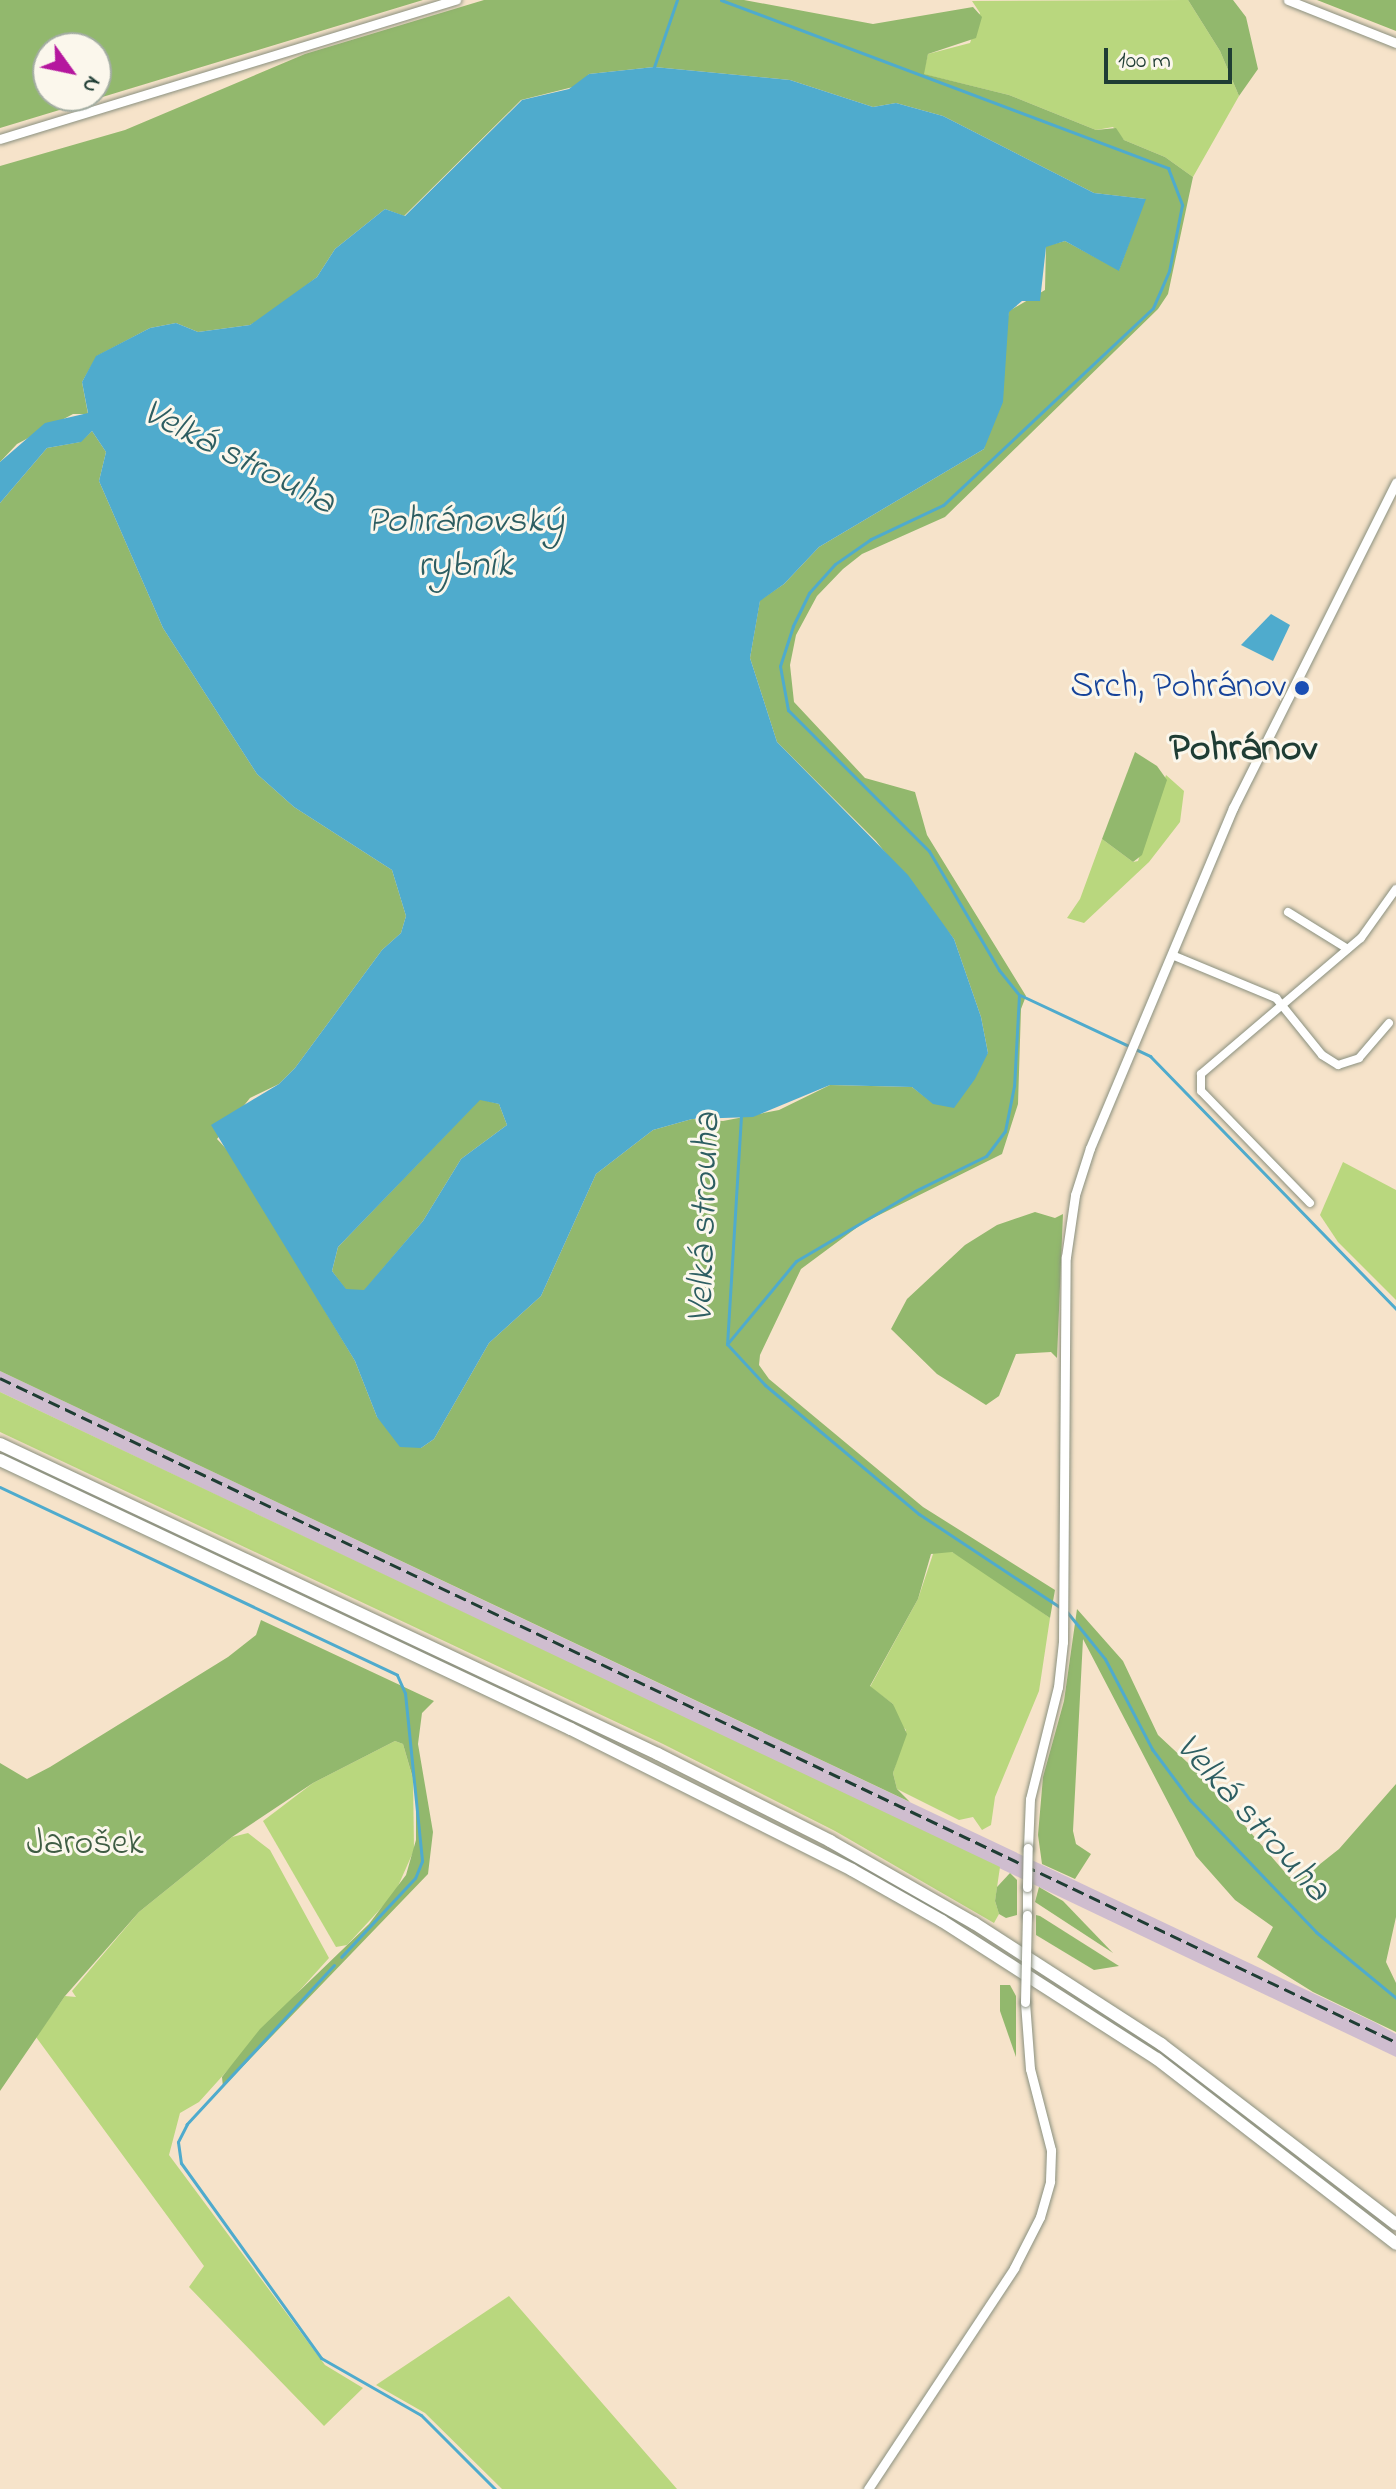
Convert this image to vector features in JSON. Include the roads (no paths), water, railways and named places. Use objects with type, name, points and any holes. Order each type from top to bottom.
[{"type":"highway","points":[[0,1444],[658,1754],[830,1841],[974,1923],[1161,2044],[1396,2224]]},
{"type":"highway","points":[[0,1460],[571,1729],[865,1877],[1157,2059],[1259,2133],[1396,2244]]},
{"type":"street","points":[[0,139],[456,0]]},
{"type":"street","points":[[1288,0],[1396,43]]},
{"type":"street","points":[[868,2489],[1014,2268],[1040,2217],[1050,2181],[1051,2150],[1030,2069],[1025,2002],[1027,1887],[1030,1799],[1058,1687],[1065,1612],[1066,1257],[1075,1195],[1090,1148],[1233,808],[1396,482]]},
{"type":"street","points":[[1310,1203],[1200,1088],[1201,1074],[1348,949],[1396,889]]},
{"type":"street","points":[[1288,912],[1348,949]]},
{"type":"street","points":[[1172,955],[1282,1005],[1322,1055],[1338,1065],[1359,1058],[1389,1023]]},
{"type":"water","name":"Pohránovský rybník","points":[[654,67],[790,80],[873,107],[896,103],[943,116],[1094,193],[1146,199],[1119,271],[1065,241],[1046,247],[1040,301],[1022,301],[1009,312],[1003,402],[984,449],[819,547],[784,584],[760,601],[750,658],[777,742],[908,875],[954,939],[981,1017],[988,1053],[975,1079],[954,1108],[933,1104],[912,1087],[830,1085],[753,1117],[692,1119],[653,1130],[596,1174],[541,1296],[489,1343],[434,1439],[421,1448],[400,1447],[377,1417],[355,1361],[211,1125],[279,1084],[295,1068],[382,950],[401,933],[406,916],[392,870],[294,807],[257,774],[163,628],[99,481],[106,452],[92,431],[81,442],[47,448],[0,503],[0,462],[45,423],[88,413],[82,382],[96,356],[150,328],[176,323],[198,332],[250,325],[317,277],[335,249],[385,209],[405,216],[522,100],[569,89],[589,74]],"holes":[[[480,1100],[499,1104],[507,1125],[461,1159],[423,1221],[364,1290],[346,1289],[332,1271],[338,1247]]]},
{"type":"water","points":[[1271,614],[1290,625],[1273,661],[1241,645]]},
{"type":"waterway","points":[[654,67],[677,0]]},
{"type":"waterway","points":[[721,0],[1168,168],[1182,205],[1169,271],[1153,308],[943,505],[871,539],[835,564],[809,593],[793,626],[780,666],[788,710],[929,851],[999,970],[1019,995],[1014,1086],[1005,1131],[986,1156],[915,1191],[796,1261],[727,1344]]},
{"type":"waterway","points":[[1020,995],[1150,1056],[1396,1309]]},
{"type":"waterway","name":"Velká strouha","points":[[741,1116],[727,1344],[765,1385],[919,1514],[1061,1608]]},
{"type":"waterway","points":[[0,1487],[397,1675],[405,1693],[422,1861],[415,1878],[341,1957]]},
{"type":"waterway","name":"Velká strouha","points":[[1067,1612],[1105,1659],[1152,1749],[1190,1800],[1316,1932],[1396,1998]]},
{"type":"waterway","points":[[334,1965],[187,2124],[178,2142],[181,2163],[321,2358],[421,2415],[495,2489]]},
{"type":"railway","points":[[0,1378],[1396,2042]]},
{"type":"place","name":"Srch, Pohránov","points":[[1302,688]]},
{"type":"district","name":"Pohránov","points":[[1243,750]]},
{"type":"park label","name":"Jarošek","points":[[85,1845]]}]
